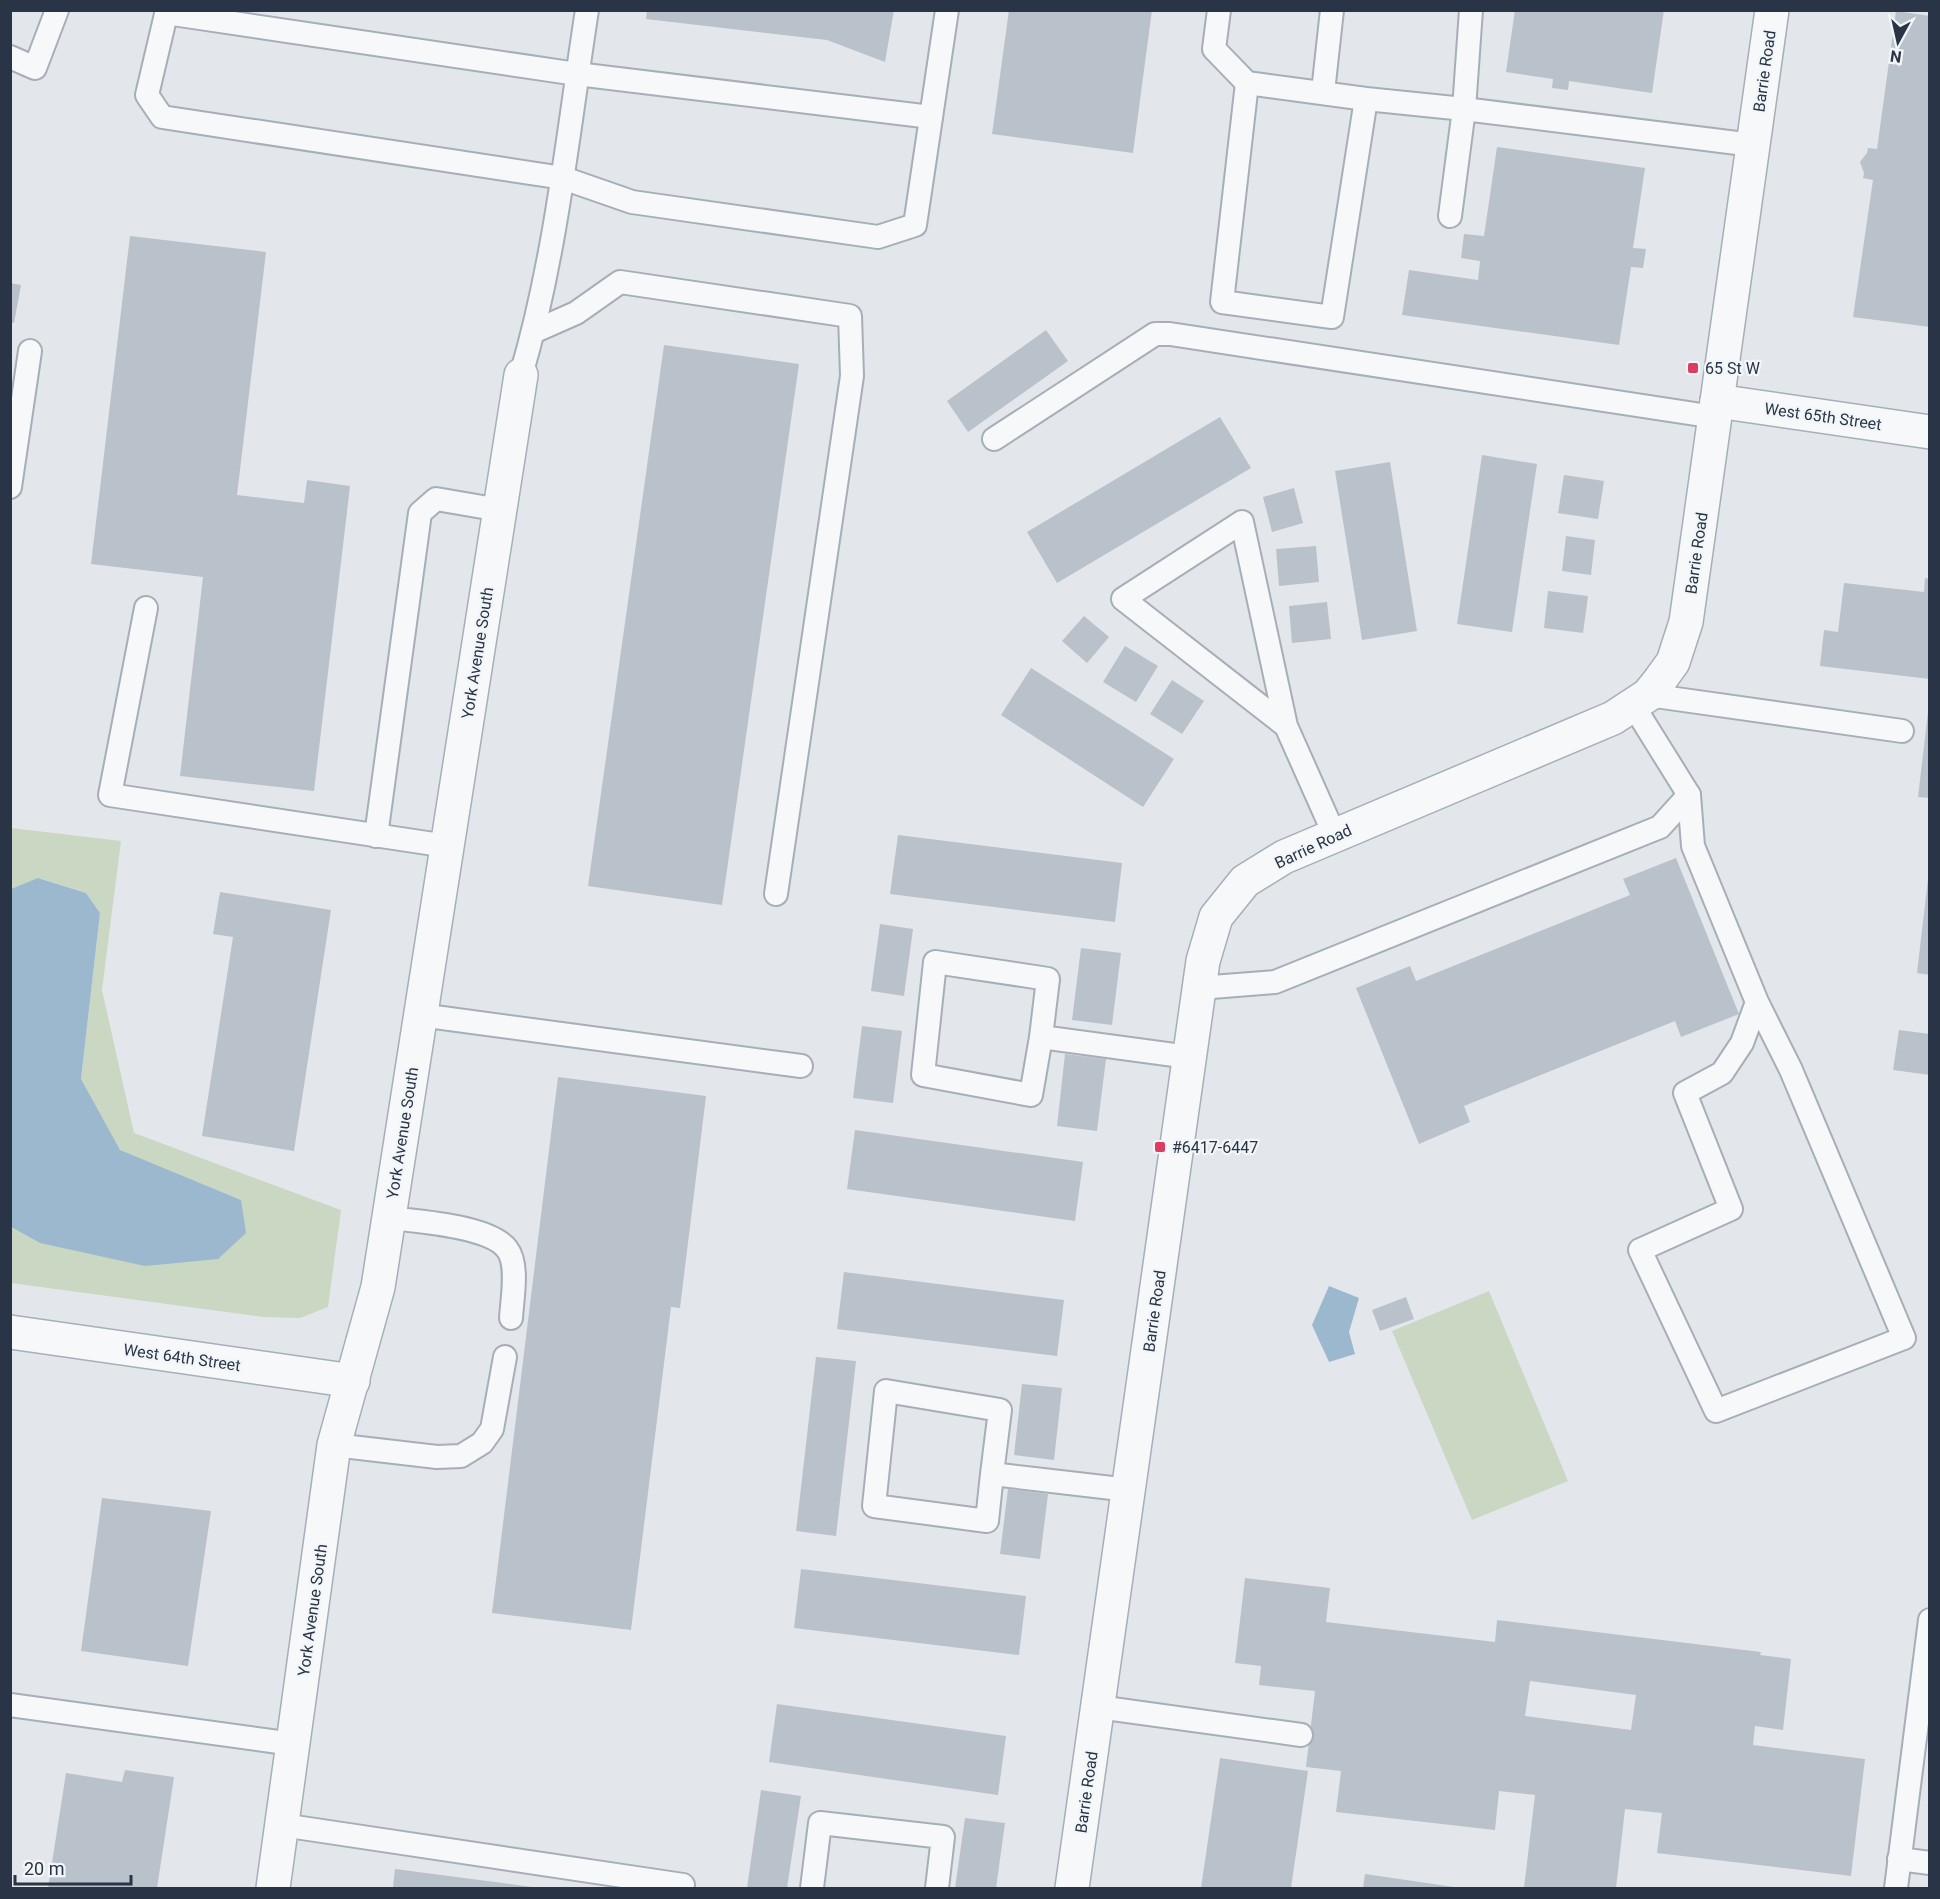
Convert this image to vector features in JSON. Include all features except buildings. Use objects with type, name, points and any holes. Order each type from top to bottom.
[{"type":"street","name":"Barrie Road","points":[[1072,1888],[1199,988],[1203,962],[1216,917],[1245,881],[1284,857],[1613,718],[1640,700],[1673,662],[1686,622],[1772,10]]},
{"type":"street","name":"York Avenue South","points":[[273,1888],[334,1445],[378,1287],[521,375]]},
{"type":"street","name":"West 65th Street","points":[[1716,409],[1929,432]]},
{"type":"street","name":"West 64th Street","points":[[10,1332],[353,1381]]},
{"type":"lane","points":[[10,57],[35,68],[57,10]]},
{"type":"lane","points":[[521,375],[533,332],[563,178],[587,10]]},
{"type":"lane","points":[[931,117],[577,74],[167,12],[147,95],[162,117],[563,178],[632,201],[878,237],[915,225],[947,10]]},
{"type":"lane","points":[[1219,10],[1214,50],[1247,82],[1366,99],[1753,145]]},
{"type":"lane","points":[[1323,92],[1332,10]]},
{"type":"lane","points":[[1450,216],[1464,109],[1471,10]]},
{"type":"lane","points":[[1247,82],[1222,302],[1332,317],[1366,99]]},
{"type":"lane","points":[[533,332],[576,314],[620,282],[850,316],[852,376],[776,894]]},
{"type":"lane","points":[[994,439],[1155,334],[1170,334],[1716,409]]},
{"type":"lane","points":[[10,487],[30,351]]},
{"type":"lane","points":[[376,836],[420,513],[436,499],[500,510]]},
{"type":"lane","points":[[1286,726],[1123,599],[1242,522],[1286,726],[1335,836]]},
{"type":"lane","points":[[146,608],[110,795],[447,846]]},
{"type":"lane","points":[[1640,700],[1902,730]]},
{"type":"lane","points":[[1640,700],[1689,795],[1694,846],[1757,1002],[1791,1070],[1904,1338],[1716,1411],[1640,1250],[1731,1209],[1685,1094],[1722,1073],[1742,1043],[1757,1002]]},
{"type":"lane","points":[[1199,988],[1275,982],[1660,827],[1689,795]]},
{"type":"lane","points":[[934,962],[1048,979],[1041,1037],[1030,1095],[923,1075],[934,962]]},
{"type":"lane","points":[[420,1015],[801,1066]]},
{"type":"lane","points":[[1041,1037],[1189,1057]]},
{"type":"lane","points":[[388,1218],[439,1224],[492,1236],[508,1250],[514,1272],[511,1318]]},
{"type":"lane","points":[[334,1445],[437,1456],[461,1456],[482,1443],[492,1429],[506,1357]]},
{"type":"lane","points":[[886,1391],[1000,1410],[992,1474],[987,1521],[874,1506],[886,1391]]},
{"type":"lane","points":[[992,1474],[1129,1490]]},
{"type":"lane","points":[[1896,1888],[1929,1620]]},
{"type":"lane","points":[[10,1705],[293,1744]]},
{"type":"lane","points":[[1098,1707],[1301,1735]]},
{"type":"lane","points":[[812,1888],[820,1823],[943,1837],[937,1888]]},
{"type":"lane","points":[[282,1825],[683,1885]]},
{"type":"lane","points":[[1899,1859],[1929,1863]]},
{"type":"green space","points":[[11,828],[121,841],[102,990],[134,1133],[341,1210],[328,1307],[300,1318],[264,1317],[11,1283],[11,1227],[40,1243],[241,1200],[119,1150],[81,1079],[100,913],[86,893],[39,878],[11,889]]},
{"type":"green space","points":[[1489,1291],[1568,1481],[1472,1520],[1392,1331]]},
{"type":"water","points":[[38,878],[86,893],[100,913],[81,1079],[120,1150],[241,1200],[246,1233],[218,1259],[145,1266],[40,1243],[11,1227],[11,889]]},
{"type":"water","points":[[1329,1286],[1359,1298],[1349,1332],[1355,1354],[1329,1362],[1312,1325]]},
{"type":"place","name":"65 St W","points":[[1693,368]]},
{"type":"place","name":"#6417-6447","points":[[1160,1147]]}]
